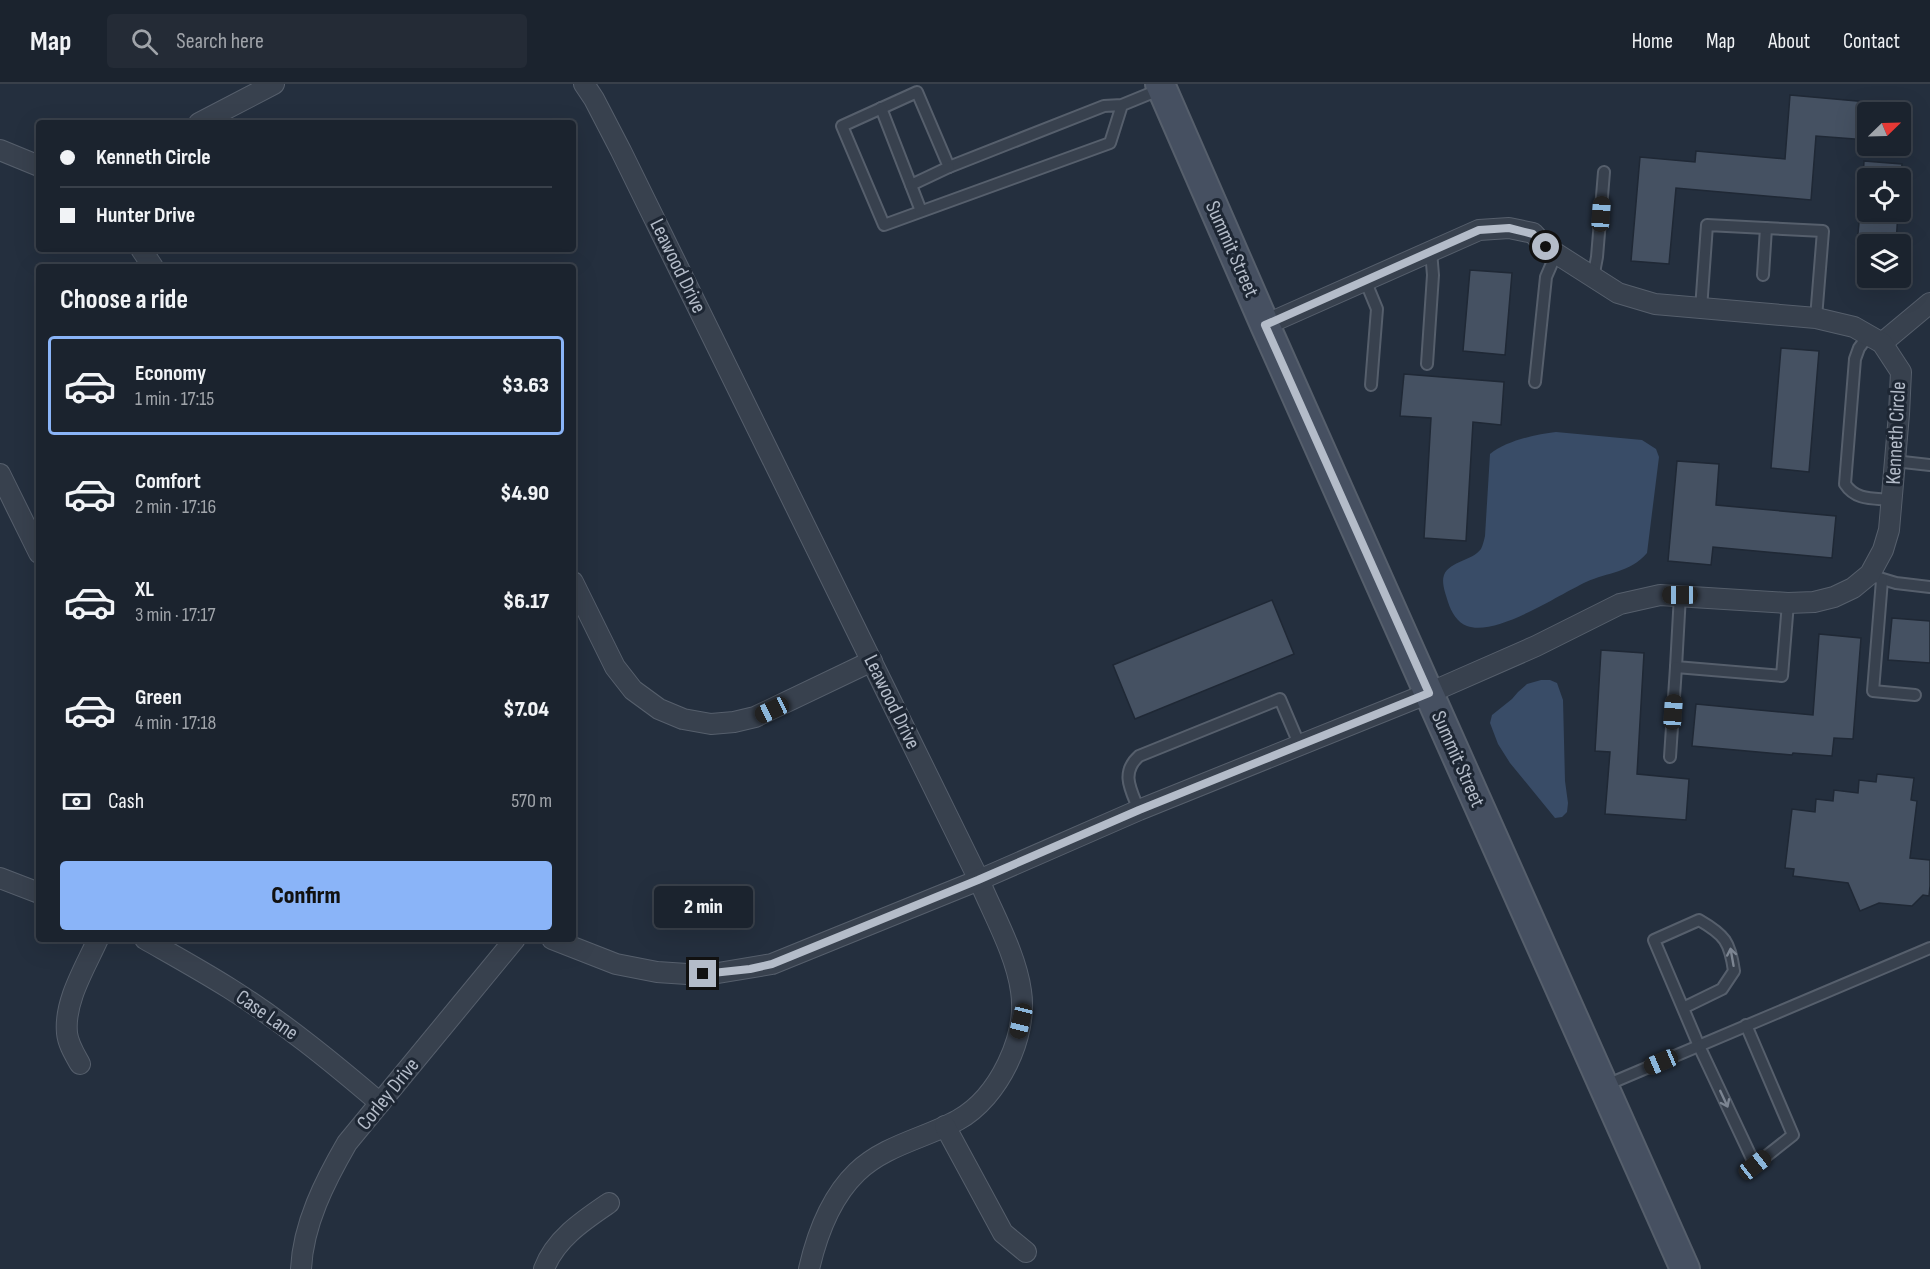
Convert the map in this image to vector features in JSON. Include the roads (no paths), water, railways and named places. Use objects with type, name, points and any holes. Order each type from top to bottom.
[{"type":"main road","name":"Summit Street","points":[[1161,86],[1685,1269]]},
{"type":"street","points":[[205,120],[274,84]]},
{"type":"street","name":"Leawood Drive","points":[[584,84],[621,151],[978,880],[1011,957],[1021,991],[1021,1021],[1014,1050],[1003,1073],[988,1094],[961,1118],[896,1147],[858,1172],[840,1192],[826,1218],[809,1269]]},
{"type":"street","points":[[0,150],[36,165]]},
{"type":"street","points":[[1265,325],[1479,230],[1509,228],[1533,234],[1556,254],[1618,293],[1655,304],[1816,318],[1854,327],[1875,340],[1930,303]]},
{"type":"street","name":"Kenneth Circle","points":[[560,942],[616,964],[657,972],[687,974],[750,969],[772,964],[978,880],[1139,810],[1429,693],[1536,646],[1620,604],[1660,595],[1788,603],[1814,602],[1834,597],[1876,577],[1889,530],[1899,414],[1900,372],[1875,340]]},
{"type":"street","points":[[0,474],[36,547]]},
{"type":"street","points":[[576,588],[615,667],[633,690],[659,709],[683,719],[711,724],[755,717],[872,662]]},
{"type":"street","points":[[0,878],[36,892]]},
{"type":"street","points":[[80,1064],[67,1036],[67,1017],[76,987],[97,942]]},
{"type":"street","name":"Case Lane","points":[[150,942],[228,987],[265,1012],[380,1103]]},
{"type":"street","name":"Corley Drive","points":[[301,1269],[309,1226],[331,1170],[347,1143],[513,942]]},
{"type":"street","points":[[945,1126],[1003,1233],[1026,1252]]},
{"type":"street","points":[[544,1269],[548,1258],[579,1224],[609,1203]]},
{"type":"lane","points":[[911,185],[949,167],[1104,106],[1122,105],[1161,86]]},
{"type":"lane","points":[[949,167],[917,92],[842,126],[884,225],[1110,143],[1122,105]]},
{"type":"lane","points":[[881,108],[921,211]]},
{"type":"lane","points":[[1593,278],[1597,257],[1604,172]]},
{"type":"lane","points":[[1701,309],[1707,225],[1823,231],[1816,318]]},
{"type":"lane","points":[[1763,275],[1766,228]]},
{"type":"lane","points":[[1427,364],[1433,274],[1431,251]]},
{"type":"lane","points":[[1535,382],[1546,277],[1556,254]]},
{"type":"lane","points":[[1365,280],[1377,309],[1371,386]]},
{"type":"lane","points":[[1875,340],[1859,348],[1855,359],[1845,484],[1851,493],[1859,496],[1892,500]]},
{"type":"lane","points":[[1894,461],[1930,465]]},
{"type":"lane","points":[[1916,695],[1873,691],[1876,577],[1930,587]]},
{"type":"lane","points":[[1670,757],[1680,595]]},
{"type":"lane","points":[[1676,667],[1782,676],[1788,603]]},
{"type":"lane","points":[[1139,810],[1129,784],[1128,773],[1132,762],[1139,756],[1280,699],[1300,746]]},
{"type":"lane","points":[[1683,1008],[1722,989],[1734,971],[1730,947],[1715,929],[1699,920],[1654,940],[1699,1046],[1755,1165],[1793,1135],[1746,1026]]},
{"type":"lane","points":[[1604,1086],[1930,948]]},
{"type":"water","points":[[1556,432],[1642,440],[1656,449],[1659,457],[1647,553],[1633,565],[1586,582],[1511,620],[1479,628],[1464,625],[1451,610],[1443,578],[1447,570],[1481,549],[1485,536],[1490,454],[1504,445],[1522,439]]},
{"type":"water","points":[[1541,680],[1557,683],[1563,700],[1565,781],[1568,803],[1567,812],[1562,817],[1555,818],[1510,763],[1498,744],[1490,723],[1492,715],[1527,684]]}]
